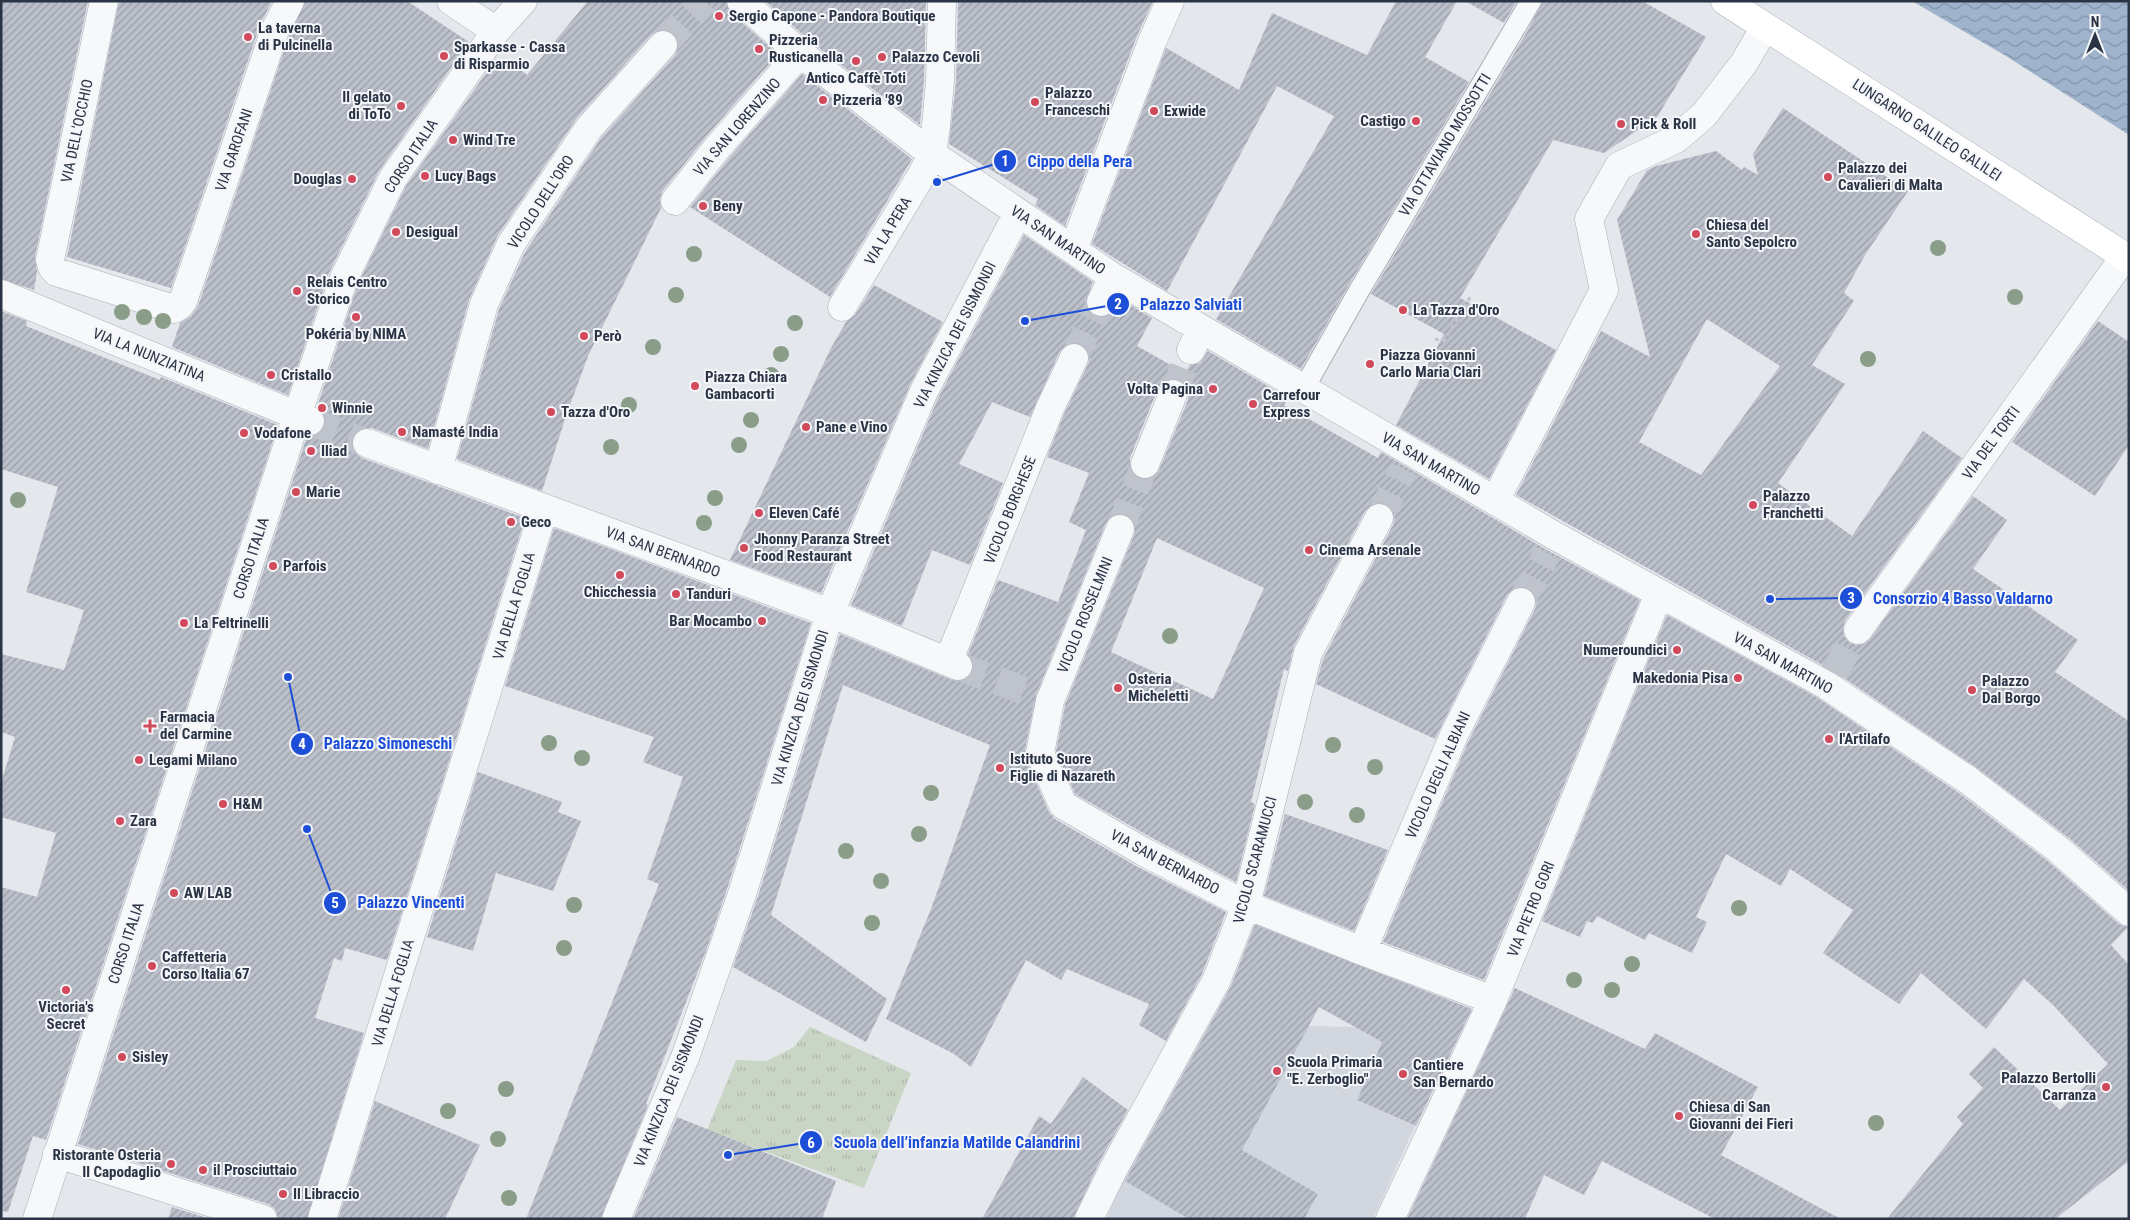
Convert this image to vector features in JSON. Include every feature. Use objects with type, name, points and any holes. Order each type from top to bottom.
[{"type":"street","name":"VIA DELL'OCCHIO","points":[[104,1],[50,260],[56,272],[164,306],[174,309],[183,301]]},
{"type":"street","name":"VIA GAROFANI","points":[[183,301],[275,30],[290,1]]},
{"type":"street","points":[[451,1],[496,31]]},
{"type":"street","name":"CORSO ITALIA","points":[[37,1219],[57,1154],[304,418],[344,278],[393,178],[496,31],[523,1]]},
{"type":"street","name":"VIA SAN MARTINO","points":[[741,1],[800,53],[932,154],[1113,277],[1196,340],[1303,390],[1408,462],[1495,501],[1551,544],[1659,594],[1830,679],[1968,780],[2059,850],[2129,912]]},
{"type":"street","points":[[932,154],[940,80],[942,1]]},
{"type":"street","points":[[1073,250],[1152,42],[1170,1]]},
{"type":"street","name":"LUNGARNO GALILEO GALILEI","points":[[1725,1],[2127,258]]},
{"type":"street","points":[[1495,501],[1604,290],[1589,219],[1619,166],[1676,139],[1704,115],[1744,63],[1765,26]]},
{"type":"street","name":"VICOLO DELL'ORO","points":[[438,470],[488,296],[511,244],[589,128],[663,45]]},
{"type":"street","name":"VIA SAN LORENZINO","points":[[675,201],[717,148],[800,53]]},
{"type":"street","name":"VIA LA PERA","points":[[842,307],[921,176],[932,154]]},
{"type":"street","name":"VIA KINZICA DEI SISMONDI","points":[[616,1219],[686,1055],[742,894],[830,614],[924,391],[1018,213]]},
{"type":"street","name":"VIA DEL TORTI","points":[[1858,630],[2127,258]]},
{"type":"street","points":[[1101,302],[1113,277]]},
{"type":"street","name":"VIA LA NUNZIATINA","points":[[1,294],[304,418]]},
{"type":"street","name":"VICOLO BORGHESE","points":[[953,664],[1050,408],[1074,358]]},
{"type":"street","points":[[1145,464],[1173,394]]},
{"type":"street","name":"VIA SAN BERNARDO","points":[[367,443],[830,614],[953,664]]},
{"type":"street","name":"VIA DELLA FOGLIA","points":[[322,1219],[544,509]]},
{"type":"street","name":"VICOLO SCARAMUCCI","points":[[1089,1219],[1114,1168],[1216,981],[1246,905],[1308,653],[1379,518]]},
{"type":"street","name":"VICOLO ROSSELMINI","points":[[1046,699],[1120,529]]},
{"type":"street","name":"VIA PIETRO GORI","points":[[1390,1219],[1494,1000],[1659,594]]},
{"type":"street","name":"VICOLO DEGLI ALBIANI","points":[[1362,951],[1454,735],[1521,602]]},
{"type":"street","name":"VIA SAN BERNARDO","points":[[1046,699],[1040,753],[1063,805],[1144,852],[1246,905],[1494,1000]]},
{"type":"street","points":[[57,1154],[263,1219]]},
{"type":"lane","name":"VIA OTTAVIANO MOSSOTTI","points":[[1303,390],[1360,289],[1531,1]]},
{"type":"path","points":[[1435,339],[1444,341],[1472,294]]},
{"type":"shaded area","name":"Scuola Primaria \"E. Zerboglio\"","points":[[1255,922],[1299,939],[1272,1007],[1309,1026],[1355,1027],[1382,1042],[1357,1100],[1415,1126],[1373,1219],[1107,1219],[1122,1179],[1231,986]]},
{"type":"green space","points":[[810,1027],[911,1073],[864,1188],[707,1130],[736,1060],[766,1061],[794,1047]]},
{"type":"water","points":[[1912,1],[2129,1],[2129,135],[2006,56]]},
{"type":"building","points":[[1,1],[88,1],[35,257],[37,272],[34,290],[1,279]]},
{"type":"building","points":[[119,1],[272,1],[260,25],[171,288],[67,257]]},
{"type":"building","points":[[305,1],[407,1],[469,42],[379,171],[329,273],[288,395],[172,347],[180,323],[191,316],[198,306],[289,36]]},
{"type":"building","points":[[588,1],[726,1],[731,13],[778,54],[705,138],[662,192],[660,199],[661,208],[588,356],[542,491],[457,459],[499,309],[525,252],[601,138],[675,55],[678,48],[678,40],[673,33],[667,30],[659,30],[651,35],[577,118],[498,235],[469,300],[428,449],[372,428],[364,428],[357,431],[353,437],[352,446],[355,453],[362,458],[525,518],[387,960],[345,948],[342,961],[334,958],[315,1018],[364,1033],[307,1219],[278,1219],[275,1209],[268,1204],[78,1144],[307,436],[319,434],[325,426],[323,412],[317,407],[358,284],[406,186],[496,59],[502,63],[506,59],[527,75]]},
{"type":"building","name":"Palazzo Cevoli","points":[[765,1],[926,1],[924,80],[920,125],[810,41]]},
{"type":"building","name":"Palazzo Franceschi","points":[[958,1],[1153,1],[1137,36],[1065,226],[1035,205],[1038,199],[949,144],[956,81]]},
{"type":"building","points":[[1396,1],[1457,1],[1425,57],[1469,82],[1301,369],[1216,319],[1334,116],[1277,86],[1167,291],[1092,244],[1166,48],[1239,90],[1272,13],[1367,55]]},
{"type":"building","points":[[1465,1],[1517,1],[1504,23]]},
{"type":"building","points":[[1543,1],[1642,1],[1706,37],[1657,117],[1604,153],[1553,140],[1460,298],[1556,350],[1489,479],[1396,425],[1444,334],[1371,294],[1525,35]]},
{"type":"building","points":[[802,74],[912,159],[830,297],[690,207],[729,158]]},
{"type":"building","points":[[1783,108],[1908,191],[1865,255],[1844,293],[1854,301],[1812,365],[1845,384],[1778,483],[1852,536],[1923,431],[1962,458],[1845,621],[1843,628],[1844,636],[1849,642],[1856,645],[1864,644],[1870,639],[1973,496],[2007,520],[1973,569],[2078,640],[2055,672],[2129,721],[2129,891],[2069,838],[1977,768],[1835,672],[1516,495],[1601,331],[1650,357],[1617,220],[1647,170],[1716,151],[1742,170],[1744,167],[1758,175],[1753,154]],"holes":[[[1707,319],[1780,366],[1701,475],[1639,442]]]},
{"type":"building","points":[[1024,235],[1093,282],[1085,303],[1088,310],[1094,316],[1102,318],[1109,315],[1120,299],[1152,318],[1137,346],[1185,373],[1190,365],[1200,363],[1208,351],[1288,398],[1284,405],[1378,458],[1381,452],[1547,550],[1640,600],[1484,980],[1383,942],[1468,742],[1535,609],[1537,601],[1534,593],[1528,588],[1521,586],[1513,589],[1507,595],[1435,739],[1316,684],[1323,659],[1393,525],[1395,517],[1392,509],[1387,504],[1379,502],[1371,505],[1365,511],[1294,646],[1288,671],[1284,669],[1251,802],[1255,804],[1236,882],[1152,838],[1075,794],[1056,751],[1065,705],[1134,535],[1135,526],[1132,519],[1126,515],[1117,514],[1110,517],[1106,523],[1036,695],[1025,750],[1026,759],[1049,812],[1055,819],[1136,866],[1226,912],[1202,974],[1166,1041],[1139,1025],[1149,1004],[1067,969],[1061,980],[1026,960],[971,1067],[954,1054],[886,1019],[931,909],[990,745],[843,685],[771,915],[887,999],[866,1042],[733,967],[757,899],[840,634],[952,680],[961,681],[968,678],[973,672],[973,663],[968,654],[998,580],[1058,602],[1086,530],[1069,522],[1089,473],[1047,457],[1090,357],[1087,350],[1081,344],[1073,342],[1066,345],[1060,351],[1030,417],[992,402],[959,464],[1003,483],[970,565],[932,550],[902,626],[851,605],[938,398]],"holes":[[[1170,379],[1178,379],[1185,384],[1188,391],[1188,400],[1159,470],[1155,476],[1148,479],[1140,479],[1132,473],[1130,458],[1158,388],[1163,382]],[[1157,538],[1264,588],[1213,699],[1111,652]]]},
{"type":"building","points":[[874,285],[943,322],[910,385],[821,593],[730,560],[831,348],[846,322],[855,315]]},
{"type":"building","points":[[1,311],[27,321],[26,326],[160,380],[161,377],[278,425],[46,1140],[33,1136],[8,1212],[1,1211],[1,887],[37,897],[56,833],[1,817],[1,783],[15,737],[1,732],[1,654],[64,670],[84,610],[26,592],[58,487],[1,469]]},
{"type":"building","points":[[2098,321],[2129,342],[2129,445],[2095,496],[2012,442]]},
{"type":"building","points":[[554,528],[811,623],[706,951],[646,1104],[648,1105],[601,1219],[526,1219],[659,884],[647,879],[683,777],[643,762],[654,737],[505,686]]},
{"type":"building","points":[[1667,615],[1818,698],[1959,793],[2049,862],[2119,924],[2128,927],[2111,945],[2129,965],[2129,1161],[2055,1219],[1887,1219],[1963,1124],[1957,1117],[1983,1088],[1969,1074],[1994,1047],[2060,1110],[2108,1064],[2053,1005],[2024,979],[1986,1029],[1921,973],[1899,1004],[1823,953],[1853,910],[1790,869],[1781,886],[1726,854],[1696,917],[1707,922],[1692,953],[1649,933],[1645,940],[1597,916],[1593,923],[1587,921],[1580,937],[1542,921]]},
{"type":"building","points":[[478,772],[562,802],[558,812],[581,821],[553,891],[496,873],[473,951],[427,937]]},
{"type":"building","points":[[1285,814],[1388,850],[1354,931],[1264,896]]},
{"type":"building","points":[[1255,925],[1472,1009],[1416,1126],[1357,1100],[1382,1042],[1319,1007],[1242,1150],[1318,1194],[1304,1219],[1189,1219],[1125,1181],[1230,988]]},
{"type":"building","points":[[1515,988],[1645,1049],[1655,1033],[1758,1087],[1721,1155],[1841,1219],[1715,1219],[1602,1161],[1584,1195],[1544,1175],[1525,1219],[1407,1219]]},
{"type":"building","points":[[1083,1077],[1128,1110],[1100,1161],[1073,1219],[982,1219],[1039,1116],[1051,1124]]},
{"type":"building","points":[[375,1101],[480,1145],[445,1219],[338,1219]]},
{"type":"building","points":[[677,1117],[836,1181],[822,1219],[633,1219]]},
{"type":"building","points":[[172,1207],[210,1219],[168,1219]]},
{"type":"tunnel","points":[[663,45],[705,1]]},
{"type":"tunnel","points":[[1074,358],[1101,302]]},
{"type":"tunnel","points":[[1173,394],[1191,350]]},
{"type":"tunnel","points":[[310,421],[367,443]]},
{"type":"tunnel","points":[[1120,529],[1145,464]]},
{"type":"tunnel","points":[[1379,518],[1404,469]]},
{"type":"tunnel","points":[[1521,602],[1547,553]]},
{"type":"tunnel","points":[[1834,673],[1858,630]]},
{"type":"tunnel","points":[[958,666],[1041,697]]},
{"type":"place","name":"Sergio Capone - Pandora Boutique","points":[[719,16]]},
{"type":"place","name":"La taverna di Pulcinella","points":[[248,37]]},
{"type":"place","name":"Pizzeria Rusticanella","points":[[759,49]]},
{"type":"place","name":"Sparkasse - Cassa di Risparmio","points":[[444,56]]},
{"type":"place","name":"Palazzo Cevoli","points":[[882,57]]},
{"type":"place","name":"Antico Caffè Toti","points":[[856,61]]},
{"type":"place","name":"Pizzeria '89","points":[[823,100]]},
{"type":"place","name":"Palazzo Franceschi","points":[[1035,102]]},
{"type":"place","name":"Il gelato di ToTo","points":[[401,106]]},
{"type":"place","name":"Exwide","points":[[1154,111]]},
{"type":"place","name":"Castigo","points":[[1416,121]]},
{"type":"place","name":"Pick & Roll","points":[[1621,124]]},
{"type":"place","name":"Wind Tre","points":[[453,140]]},
{"type":"place","name":"Lucy Bags","points":[[425,176]]},
{"type":"place","name":"Palazzo dei Cavalieri di Malta","points":[[1828,177]]},
{"type":"place","name":"Douglas","points":[[352,179]]},
{"type":"place","name":"Cippo della Pera","points":[[937,182]]},
{"type":"place","name":"Beny","points":[[703,206]]},
{"type":"place","name":"Desigual","points":[[396,232]]},
{"type":"place","name":"Chiesa del Santo Sepolcro","points":[[1696,234]]},
{"type":"place","name":"Relais Centro Storico","points":[[297,291]]},
{"type":"place","name":"La Tazza d'Oro","points":[[1403,310]]},
{"type":"place","name":"Pokéria by NIMA","points":[[356,317]]},
{"type":"place","name":"Palazzo Salviati","points":[[1025,321]]},
{"type":"place","name":"Però","points":[[584,336]]},
{"type":"place","name":"Piazza Giovanni Carlo Maria Clari","points":[[1370,364]]},
{"type":"place","name":"Cristallo","points":[[271,375]]},
{"type":"place","name":"Piazza Chiara Gambacorti","points":[[695,386]]},
{"type":"place","name":"Volta Pagina","points":[[1213,389]]},
{"type":"place","name":"Carrefour Express","points":[[1253,404]]},
{"type":"place","name":"Winnie","points":[[322,408]]},
{"type":"place","name":"Tazza d'Oro","points":[[551,412]]},
{"type":"place","name":"Pane e Vino","points":[[806,427]]},
{"type":"place","name":"Namasté India","points":[[402,432]]},
{"type":"place","name":"Vodafone","points":[[244,433]]},
{"type":"place","name":"Iliad","points":[[311,451]]},
{"type":"place","name":"Marie","points":[[296,492]]},
{"type":"place","name":"Palazzo Franchetti","points":[[1753,505]]},
{"type":"place","name":"Eleven Café","points":[[759,513]]},
{"type":"place","name":"Geco","points":[[511,522]]},
{"type":"place","name":"Jhonny Paranza Street Food Restaurant","points":[[744,548]]},
{"type":"place","name":"Cinema Arsenale","points":[[1309,550]]},
{"type":"place","name":"Parfois","points":[[273,566]]},
{"type":"place","name":"Chicchessia","points":[[620,575]]},
{"type":"place","name":"Tanduri","points":[[676,594]]},
{"type":"place","name":"Consorzio 4 Basso Valdarno","points":[[1770,599]]},
{"type":"place","name":"Bar Mocambo","points":[[762,621]]},
{"type":"place","name":"La Feltrinelli","points":[[184,623]]},
{"type":"place","name":"Numeroundici","points":[[1677,650]]},
{"type":"place","name":"Palazzo Simoneschi","points":[[288,677]]},
{"type":"place","name":"Makedonia Pisa","points":[[1738,678]]},
{"type":"place","name":"Osteria Micheletti","points":[[1118,688]]},
{"type":"place","name":"Palazzo Dal Borgo","points":[[1972,690]]},
{"type":"place","name":"Farmacia del Carmine","points":[[150,726]]},
{"type":"place","name":"l'Artilafo","points":[[1829,739]]},
{"type":"place","name":"Legami Milano","points":[[139,760]]},
{"type":"place","name":"Istituto Suore Figlie di Nazareth","points":[[1000,768]]},
{"type":"place","name":"H&M","points":[[223,804]]},
{"type":"place","name":"Zara","points":[[120,821]]},
{"type":"place","name":"Palazzo Vincenti","points":[[307,829]]},
{"type":"place","name":"AW LAB","points":[[174,893]]},
{"type":"place","name":"Caffetteria Corso Italia 67","points":[[152,966]]},
{"type":"place","name":"Victoria's Secret","points":[[66,990]]},
{"type":"place","name":"Sisley","points":[[122,1057]]},
{"type":"place","name":"Scuola Primaria \"E. Zerboglio\"","points":[[1277,1071]]},
{"type":"place","name":"Cantiere San Bernardo","points":[[1403,1074]]},
{"type":"place","name":"Palazzo Bertolli Carranza","points":[[2106,1087]]},
{"type":"place","name":"Chiesa di San Giovanni dei Fieri","points":[[1679,1116]]},
{"type":"place","name":"Scuola dell’infanzia Matilde Calandrini","points":[[728,1155]]},
{"type":"place","name":"Ristorante Osteria Il Capodaglio","points":[[171,1164]]},
{"type":"place","name":"il Prosciuttaio","points":[[203,1170]]},
{"type":"place","name":"Il Libraccio","points":[[283,1194]]}]
